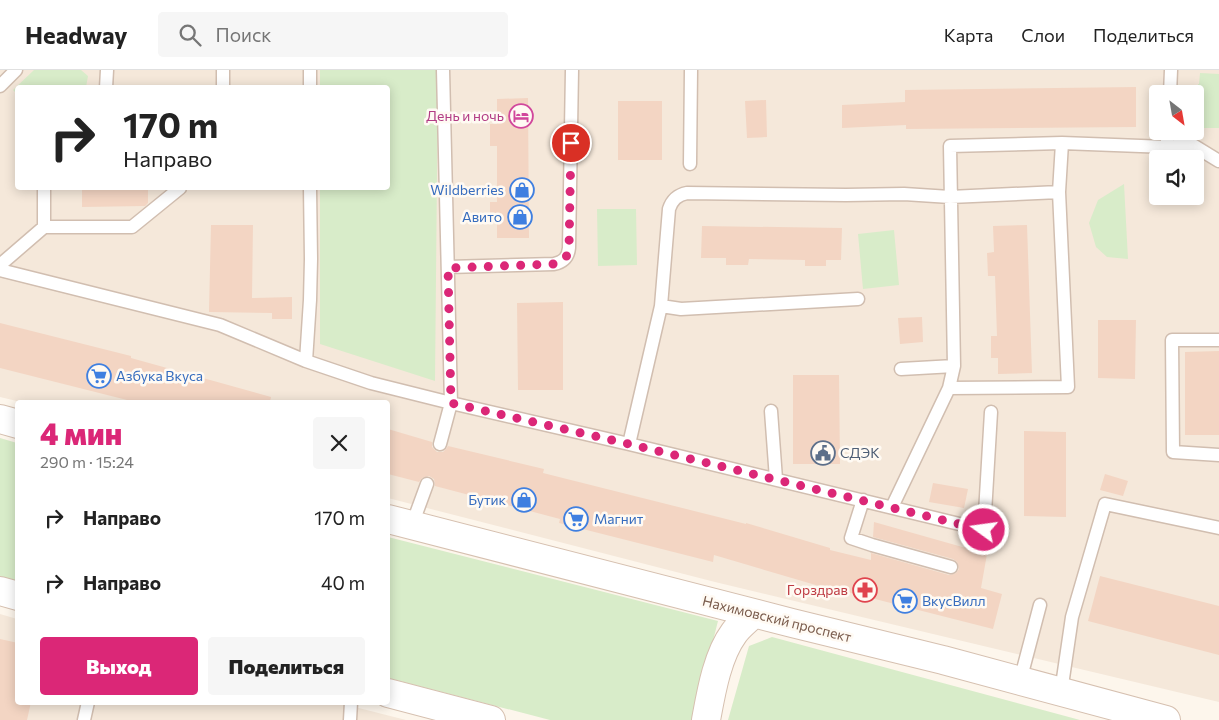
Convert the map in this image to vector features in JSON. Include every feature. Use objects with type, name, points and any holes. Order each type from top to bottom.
[{"type":"main road","points":[[0,419],[15,423]]},
{"type":"main road","name":"Нахимовский проспект","points":[[400,522],[753,614],[943,660],[1166,720]]},
{"type":"main road","points":[[0,591],[15,595]]},
{"type":"main road","points":[[706,720],[711,692],[724,652],[734,633],[753,614]]},
{"type":"main road","points":[[390,694],[491,720]]},
{"type":"lane","points":[[0,86],[16,70]]},
{"type":"lane","points":[[106,85],[107,70]]},
{"type":"lane","points":[[223,70],[223,85]]},
{"type":"lane","points":[[310,70],[310,85]]},
{"type":"lane","points":[[440,444],[451,403],[443,70]]},
{"type":"lane","points":[[448,268],[554,264],[563,261],[566,257],[569,251],[572,70]]},
{"type":"lane","points":[[690,164],[691,70]]},
{"type":"lane","points":[[1170,85],[1171,70]]},
{"type":"lane","points":[[1166,147],[1167,140]]},
{"type":"lane","points":[[949,388],[1068,387],[1059,192],[1062,143]]},
{"type":"lane","points":[[892,507],[949,388],[954,366],[950,146],[1062,143],[1166,147],[1191,144],[1219,161]]},
{"type":"lane","points":[[44,190],[44,227]]},
{"type":"lane","points":[[0,265],[44,227],[132,227],[178,190]]},
{"type":"lane","points":[[306,361],[311,259],[310,190]]},
{"type":"lane","points":[[629,444],[661,306],[669,209],[674,199],[681,194],[904,194],[950,197],[1059,192]]},
{"type":"lane","points":[[0,270],[220,325],[306,361],[371,382],[451,403],[984,530],[991,412]]},
{"type":"lane","points":[[661,306],[681,309],[858,299]]},
{"type":"lane","points":[[1219,340],[1172,340],[1172,350],[1173,452],[1219,455]]},
{"type":"lane","points":[[901,369],[954,366]]},
{"type":"lane","points":[[771,411],[776,479]]},
{"type":"lane","points":[[400,522],[428,484]]},
{"type":"lane","points":[[863,500],[851,538],[951,567]]},
{"type":"lane","points":[[1061,692],[1072,617],[1105,504],[1219,528]]},
{"type":"lane","points":[[1020,681],[1040,605]]},
{"type":"lane","points":[[84,720],[87,705]]},
{"type":"lane","points":[[350,720],[351,705]]},
{"type":"shaded area","points":[[0,70],[1219,70],[1219,702],[715,582],[390,499],[390,400],[15,400],[0,397]]},
{"type":"shaded area","points":[[0,614],[15,618],[15,705],[347,705],[406,720],[0,720]]},
{"type":"green space","points":[[34,70],[81,70],[88,76],[86,85],[18,85]]},
{"type":"green space","points":[[320,70],[438,70],[435,381],[320,344],[320,190],[390,190],[390,85],[320,85]]},
{"type":"green space","points":[[1200,73],[1219,74],[1219,128],[1204,128],[1204,85],[1199,84]]},
{"type":"green space","points":[[1124,184],[1128,259],[1107,257],[1096,247],[1089,223],[1098,200]]},
{"type":"green space","points":[[597,209],[636,209],[637,265],[598,266]]},
{"type":"green space","points":[[894,230],[899,285],[863,289],[858,234]]},
{"type":"green space","points":[[0,438],[15,442],[15,581],[0,577]]},
{"type":"green space","points":[[390,538],[718,621],[693,720],[550,720],[390,679]]},
{"type":"green space","points":[[772,637],[1080,720],[728,720],[749,646]]},
{"type":"building","points":[[1136,87],[1136,127],[906,129],[906,125],[842,128],[842,105],[905,102],[905,90]]},
{"type":"building","points":[[528,98],[529,238],[497,238],[497,223],[491,223],[490,202],[497,202],[497,146],[490,146],[490,124],[497,124],[497,99]]},
{"type":"building","points":[[766,100],[767,137],[747,138],[745,101]]},
{"type":"building","points":[[618,101],[662,101],[662,160],[618,160]]},
{"type":"building","points":[[82,190],[148,190],[148,203],[145,206],[82,207]]},
{"type":"building","points":[[211,225],[253,225],[252,298],[292,297],[292,319],[272,319],[272,313],[209,312]]},
{"type":"building","points":[[1027,225],[1032,373],[998,374],[998,358],[991,358],[991,336],[997,336],[995,276],[988,276],[987,253],[994,252],[993,226]]},
{"type":"building","points":[[702,226],[842,228],[841,260],[826,260],[826,266],[805,266],[805,260],[749,259],[748,265],[726,265],[726,258],[701,258]]},
{"type":"building","points":[[563,302],[563,390],[518,390],[517,303]]},
{"type":"building","points":[[922,317],[923,342],[900,344],[898,318]]},
{"type":"building","points":[[1098,320],[1136,320],[1135,379],[1098,378]]},
{"type":"building","points":[[0,323],[131,356],[131,358],[271,397],[270,400],[127,400],[0,368]]},
{"type":"building","points":[[1219,351],[1219,435],[1185,435],[1185,352]]},
{"type":"building","points":[[793,375],[839,375],[840,464],[793,464]]},
{"type":"building","points":[[390,430],[432,442],[432,447],[437,452],[443,452],[448,446],[544,469],[543,473],[746,523],[830,548],[830,550],[871,560],[871,553],[949,575],[956,573],[959,569],[957,562],[953,559],[873,537],[874,522],[987,554],[981,588],[1002,594],[993,629],[819,586],[714,555],[713,562],[559,523],[560,519],[435,486],[434,479],[429,476],[422,478],[419,482],[390,475]]},
{"type":"building","points":[[1024,431],[1066,432],[1066,517],[1024,516]]},
{"type":"building","points":[[1105,474],[1128,481],[1123,496],[1100,490]]},
{"type":"building","points":[[933,483],[968,489],[964,508],[929,502]]},
{"type":"building","points":[[1100,576],[1219,606],[1219,655],[1088,621]]},
{"type":"building","points":[[0,639],[15,642],[15,705],[30,705],[27,720],[0,720]]},
{"type":"place","name":"День и ночь","points":[[521,116]]},
{"type":"place","name":"Wildberries","points":[[522,190]]},
{"type":"place","name":"Авито","points":[[520,217]]},
{"type":"place","name":"Азбука Вкуса","points":[[99,376]]},
{"type":"place","name":"СДЭК","points":[[823,453]]},
{"type":"place","name":"Бутик","points":[[524,500]]},
{"type":"place","name":"Магнит","points":[[576,519]]},
{"type":"place","name":"Горздрав","points":[[865,590]]},
{"type":"place","name":"ВкусВилл","points":[[905,601]]},
{"type":"route","points":[[571,143],[569,248],[565,259],[554,264],[448,268],[451,403],[984,530]]}]
